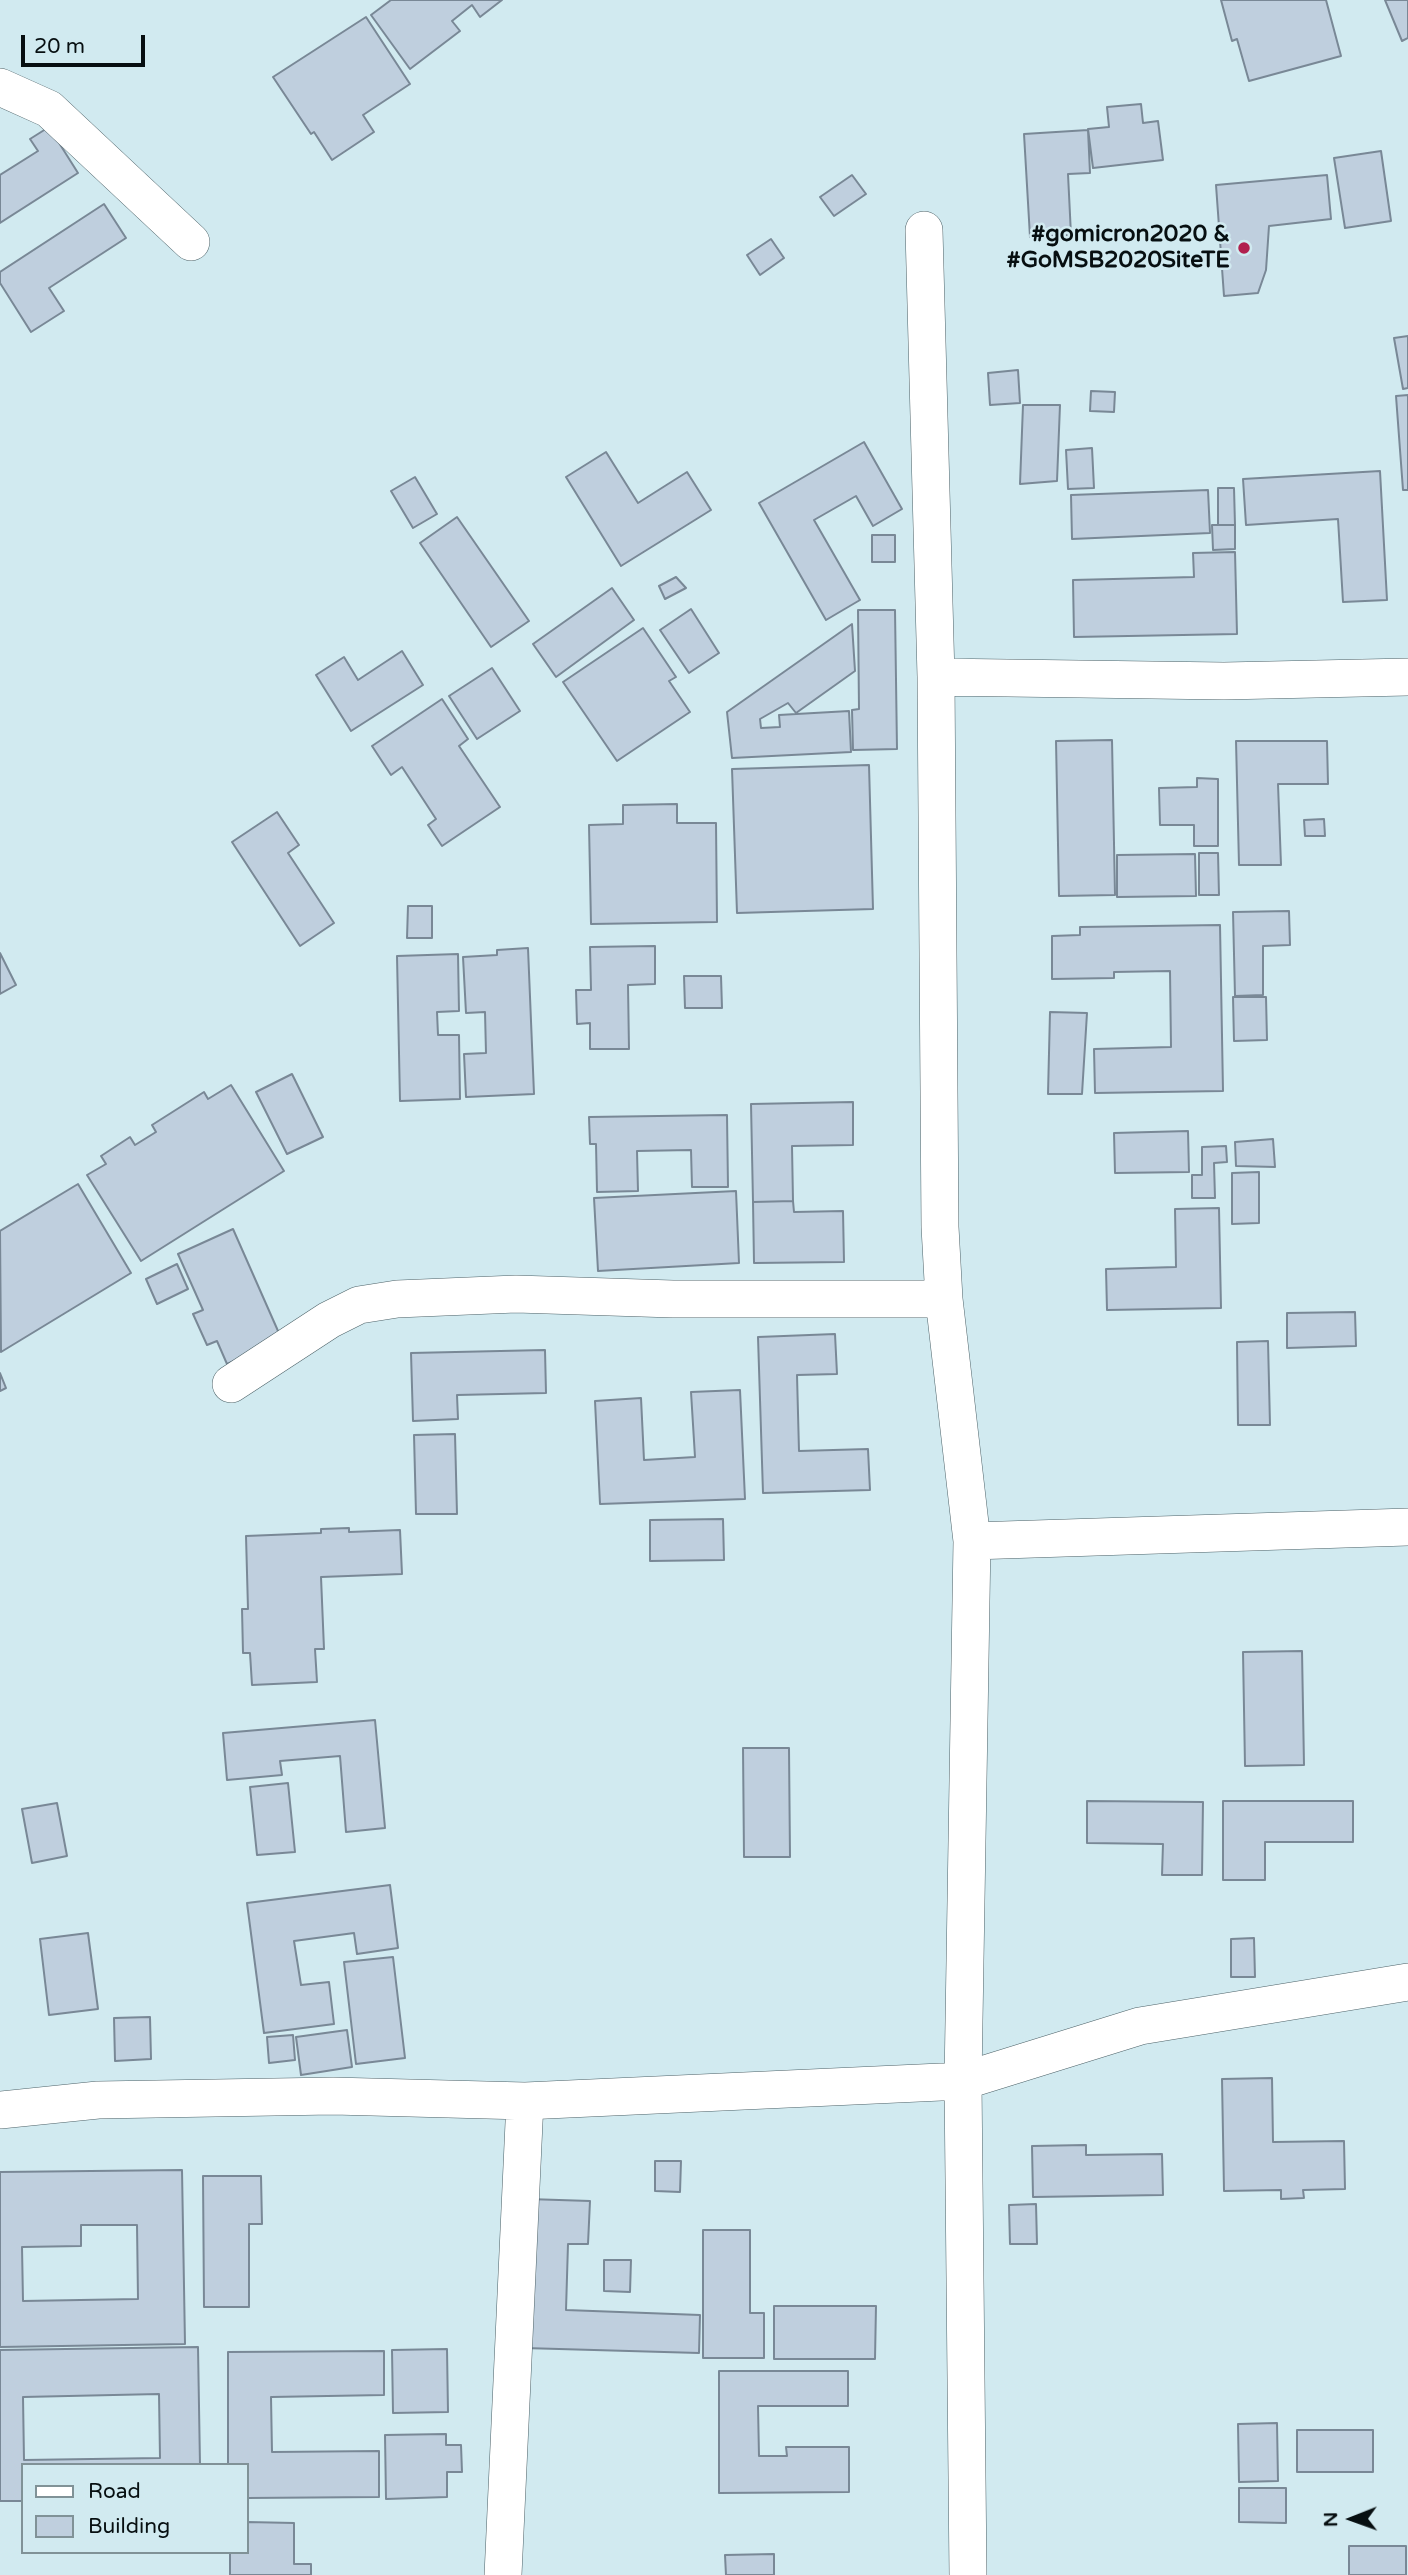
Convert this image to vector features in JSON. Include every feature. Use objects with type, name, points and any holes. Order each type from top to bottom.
[{"type":"street","points":[[0,87],[49,109],[191,242]]},
{"type":"street","points":[[924,230],[936,677],[939,1143],[944,1299],[972,1541],[963,2081],[968,2575]]},
{"type":"street","points":[[936,677],[1224,681],[1408,677]]},
{"type":"street","points":[[231,1384],[329,1320],[359,1306],[397,1299],[516,1294],[699,1300],[944,1299]]},
{"type":"street","points":[[972,1541],[1408,1527]]},
{"type":"street","points":[[0,2110],[98,2100],[333,2096],[525,2101],[963,2081],[1140,2026],[1408,1982]]},
{"type":"street","points":[[503,2575],[525,2101]]},
{"type":"building","points":[[391,0],[502,0],[480,17],[472,5],[452,21],[460,31],[410,69],[371,15]]},
{"type":"building","points":[[1221,0],[1326,0],[1341,56],[1249,81],[1237,39],[1232,41]]},
{"type":"building","points":[[1385,0],[1408,0],[1408,38],[1402,41]]},
{"type":"building","points":[[366,17],[410,84],[363,115],[374,132],[332,160],[273,77]]},
{"type":"building","points":[[1141,104],[1143,123],[1158,121],[1163,160],[1093,168],[1088,129],[1109,127],[1107,107]]},
{"type":"building","points":[[49,127],[78,173],[0,223],[0,175],[38,151],[30,139]]},
{"type":"building","points":[[1088,130],[1090,173],[1068,174],[1071,235],[1030,237],[1024,134]]},
{"type":"building","points":[[1381,151],[1391,221],[1345,228],[1334,158]]},
{"type":"building","points":[[852,175],[866,194],[834,216],[820,197]]},
{"type":"building","name":"#gomicron2020 & #GoMSB2020SiteTE","points":[[1327,175],[1331,219],[1269,226],[1266,270],[1258,293],[1224,296],[1216,185]]},
{"type":"building","points":[[104,204],[126,238],[49,288],[64,311],[31,332],[0,283],[0,272]]},
{"type":"building","points":[[771,239],[784,258],[760,275],[747,255]]},
{"type":"building","points":[[1408,336],[1408,388],[1403,389],[1394,338]]},
{"type":"building","points":[[1018,370],[1020,403],[990,405],[988,373]]},
{"type":"building","points":[[1091,391],[1115,392],[1114,412],[1090,411]]},
{"type":"building","points":[[1408,395],[1408,490],[1403,490],[1396,396]]},
{"type":"building","points":[[1023,405],[1060,405],[1057,481],[1020,484]]},
{"type":"building","points":[[864,442],[902,509],[873,526],[856,496],[814,520],[860,600],[826,620],[759,503]]},
{"type":"building","points":[[1092,448],[1094,488],[1068,489],[1066,450]]},
{"type":"building","points":[[606,452],[638,503],[687,472],[711,510],[621,566],[566,477]]},
{"type":"building","points":[[1380,471],[1387,600],[1343,602],[1338,519],[1246,525],[1243,479]]},
{"type":"building","points":[[415,477],[437,514],[413,528],[391,491]]},
{"type":"building","points":[[1218,488],[1234,488],[1235,525],[1218,525]]},
{"type":"building","points":[[1208,490],[1210,533],[1072,539],[1071,495]]},
{"type":"building","points":[[457,517],[529,621],[491,647],[420,543]]},
{"type":"building","points":[[1212,525],[1235,525],[1235,549],[1213,550]]},
{"type":"building","points":[[872,535],[895,535],[895,562],[872,562]]},
{"type":"building","points":[[1235,552],[1237,634],[1074,637],[1073,580],[1194,577],[1193,553]]},
{"type":"building","points":[[676,577],[686,588],[665,599],[659,586]]},
{"type":"building","points":[[612,588],[634,620],[556,677],[533,644]]},
{"type":"building","points":[[691,609],[719,653],[689,673],[660,630]]},
{"type":"building","points":[[858,610],[895,610],[897,749],[853,750],[852,710],[859,709]]},
{"type":"building","points":[[852,624],[855,671],[796,713],[788,703],[760,719],[761,728],[780,727],[779,715],[849,711],[851,752],[732,758],[727,712]]},
{"type":"building","points":[[643,628],[676,677],[669,681],[690,712],[617,761],[563,682]]},
{"type":"building","points":[[402,651],[423,685],[351,731],[316,675],[344,657],[358,680]]},
{"type":"building","points":[[492,668],[520,711],[477,739],[449,696]]},
{"type":"building","points":[[442,699],[468,739],[459,746],[500,807],[442,846],[428,825],[436,819],[402,767],[391,775],[372,746]]},
{"type":"building","points":[[1112,740],[1115,895],[1059,896],[1056,741]]},
{"type":"building","points":[[1236,741],[1327,741],[1328,784],[1278,784],[1281,865],[1239,865]]},
{"type":"building","points":[[869,765],[873,909],[737,913],[732,769]]},
{"type":"building","points":[[1197,778],[1218,779],[1218,846],[1194,846],[1194,825],[1160,825],[1159,788],[1197,787]]},
{"type":"building","points":[[677,804],[677,823],[716,823],[717,922],[591,924],[589,825],[623,824],[623,805]]},
{"type":"building","points":[[277,812],[299,845],[288,853],[334,923],[300,946],[232,842]]},
{"type":"building","points":[[1324,819],[1325,836],[1305,836],[1304,820]]},
{"type":"building","points":[[1199,853],[1218,853],[1219,895],[1199,895]]},
{"type":"building","points":[[1195,854],[1196,896],[1117,897],[1117,855]]},
{"type":"building","points":[[408,906],[432,906],[432,938],[407,938]]},
{"type":"building","points":[[1289,911],[1290,945],[1263,946],[1263,995],[1235,996],[1233,912]]},
{"type":"building","points":[[1220,925],[1223,1091],[1095,1093],[1094,1049],[1171,1047],[1170,971],[1114,972],[1114,978],[1052,979],[1052,936],[1080,935],[1080,927]]},
{"type":"building","points":[[655,946],[655,984],[628,985],[629,1049],[590,1049],[590,1023],[577,1024],[576,990],[591,990],[590,947]]},
{"type":"building","points":[[528,948],[534,1094],[466,1097],[464,1054],[486,1053],[485,1012],[466,1013],[463,957],[497,955],[497,950]]},
{"type":"building","points":[[0,953],[16,985],[0,994]]},
{"type":"building","points":[[458,954],[459,1011],[437,1012],[438,1035],[459,1035],[460,1099],[400,1101],[397,956]]},
{"type":"building","points":[[684,976],[721,976],[722,1008],[685,1008]]},
{"type":"building","points":[[1233,997],[1266,997],[1267,1040],[1234,1041]]},
{"type":"building","points":[[1050,1012],[1087,1013],[1082,1094],[1048,1094]]},
{"type":"building","points":[[292,1074],[323,1137],[287,1154],[256,1092]]},
{"type":"building","points":[[231,1085],[284,1171],[141,1261],[87,1175],[106,1164],[101,1156],[130,1137],[135,1145],[156,1132],[152,1125],[204,1092],[208,1099]]},
{"type":"building","points":[[853,1102],[853,1145],[792,1146],[793,1201],[753,1202],[751,1104]]},
{"type":"building","points":[[727,1115],[728,1187],[692,1187],[691,1150],[637,1151],[638,1191],[597,1192],[596,1144],[590,1144],[589,1117]]},
{"type":"building","points":[[1188,1131],[1189,1172],[1115,1173],[1114,1133]]},
{"type":"building","points":[[1273,1139],[1275,1167],[1236,1166],[1235,1142]]},
{"type":"building","points":[[1226,1146],[1227,1162],[1214,1163],[1215,1198],[1192,1198],[1192,1175],[1202,1175],[1202,1147]]},
{"type":"building","points":[[1259,1172],[1259,1223],[1232,1224],[1232,1173]]},
{"type":"building","points":[[78,1184],[131,1273],[1,1352],[0,1231]]},
{"type":"building","points":[[736,1191],[739,1263],[598,1271],[594,1198]]},
{"type":"building","points":[[793,1201],[794,1212],[843,1211],[844,1262],[754,1263],[753,1202]]},
{"type":"building","points":[[1219,1208],[1221,1308],[1107,1310],[1106,1269],[1176,1267],[1175,1209]]},
{"type":"building","points":[[233,1229],[282,1340],[227,1364],[217,1341],[207,1345],[193,1314],[203,1310],[178,1254]]},
{"type":"building","points":[[177,1264],[188,1289],[157,1304],[146,1279]]},
{"type":"building","points":[[1355,1312],[1356,1346],[1287,1348],[1287,1313]]},
{"type":"building","points":[[835,1334],[837,1374],[797,1375],[799,1451],[868,1449],[870,1490],[763,1493],[758,1337]]},
{"type":"building","points":[[1268,1341],[1270,1425],[1238,1425],[1237,1342]]},
{"type":"building","points":[[545,1350],[546,1393],[457,1395],[458,1419],[413,1421],[411,1353]]},
{"type":"building","points":[[0,1373],[6,1388],[0,1391]]},
{"type":"building","points":[[740,1390],[745,1499],[600,1504],[595,1401],[641,1398],[644,1460],[695,1457],[691,1392]]},
{"type":"building","points":[[455,1434],[457,1514],[416,1514],[414,1435]]},
{"type":"building","points":[[723,1519],[724,1560],[650,1561],[650,1520]]},
{"type":"building","points":[[349,1528],[349,1532],[400,1530],[402,1574],[321,1577],[324,1649],[315,1649],[317,1682],[252,1685],[250,1653],[243,1653],[242,1609],[248,1609],[246,1536],[321,1533],[321,1529]]},
{"type":"building","points":[[1302,1651],[1304,1765],[1245,1766],[1243,1652]]},
{"type":"building","points":[[375,1720],[385,1828],[346,1832],[340,1756],[280,1761],[282,1775],[227,1780],[223,1733]]},
{"type":"building","points":[[743,1748],[789,1748],[790,1857],[744,1857]]},
{"type":"building","points":[[288,1783],[295,1852],[257,1855],[250,1787]]},
{"type":"building","points":[[1087,1801],[1203,1802],[1202,1875],[1162,1875],[1163,1844],[1087,1843]]},
{"type":"building","points":[[1223,1801],[1353,1801],[1353,1842],[1265,1842],[1265,1880],[1223,1880]]},
{"type":"building","points":[[57,1803],[67,1856],[32,1863],[22,1809]]},
{"type":"building","points":[[390,1885],[398,1948],[357,1954],[354,1933],[294,1941],[301,1985],[329,1982],[334,2024],[264,2033],[247,1903]]},
{"type":"building","points":[[88,1933],[98,2009],[49,2015],[40,1939]]},
{"type":"building","points":[[1254,1938],[1255,1977],[1231,1977],[1231,1939]]},
{"type":"building","points":[[393,1957],[405,2058],[356,2064],[344,1962]]},
{"type":"building","points":[[150,2017],[151,2059],[115,2061],[114,2018]]},
{"type":"building","points":[[347,2030],[352,2067],[301,2075],[296,2037]]},
{"type":"building","points":[[293,2035],[295,2060],[269,2063],[267,2037]]},
{"type":"building","points":[[1272,2078],[1273,2142],[1344,2141],[1345,2189],[1303,2190],[1304,2198],[1281,2199],[1281,2190],[1224,2191],[1222,2079]]},
{"type":"building","points":[[1086,2145],[1086,2155],[1162,2154],[1163,2195],[1033,2197],[1032,2146]]},
{"type":"building","points":[[655,2161],[681,2161],[680,2192],[655,2191]]},
{"type":"building","points":[[182,2170],[185,2344],[0,2347],[0,2172]],"holes":[[[81,2225],[137,2225],[138,2299],[23,2301],[22,2247],[81,2246]]]},
{"type":"building","points":[[203,2176],[261,2176],[262,2224],[249,2224],[249,2307],[204,2307]]},
{"type":"building","points":[[528,2199],[590,2201],[588,2244],[568,2244],[566,2310],[700,2315],[699,2353],[524,2348]]},
{"type":"building","points":[[1036,2204],[1037,2244],[1010,2244],[1009,2205]]},
{"type":"building","points":[[703,2230],[750,2230],[750,2313],[764,2313],[764,2358],[703,2358]]},
{"type":"building","points":[[604,2260],[631,2260],[630,2292],[604,2291]]},
{"type":"building","points":[[774,2306],[876,2306],[875,2359],[774,2359]]},
{"type":"building","points":[[198,2347],[200,2463],[21,2463],[21,2501],[0,2501],[0,2350]],"holes":[[[159,2394],[160,2458],[24,2460],[23,2397]]]},
{"type":"building","points":[[447,2349],[448,2412],[393,2413],[392,2350]]},
{"type":"building","points":[[384,2351],[384,2395],[271,2397],[272,2452],[379,2451],[379,2497],[248,2498],[248,2463],[228,2463],[228,2352]]},
{"type":"building","points":[[719,2371],[848,2371],[848,2406],[758,2406],[759,2456],[787,2456],[786,2447],[849,2447],[849,2492],[719,2493]]},
{"type":"building","points":[[1277,2423],[1278,2481],[1239,2482],[1238,2424]]},
{"type":"building","points":[[1297,2430],[1373,2430],[1373,2472],[1297,2472]]},
{"type":"building","points":[[446,2434],[446,2445],[461,2445],[462,2472],[447,2472],[447,2497],[386,2499],[385,2435]]},
{"type":"building","points":[[1239,2488],[1286,2488],[1286,2523],[1239,2522]]},
{"type":"building","points":[[248,2522],[294,2523],[294,2564],[311,2564],[311,2575],[230,2575],[230,2554],[248,2554]]},
{"type":"building","points":[[1349,2546],[1406,2546],[1406,2575],[1349,2575]]},
{"type":"building","points":[[774,2554],[774,2575],[726,2575],[725,2555]]},
{"type":"place","name":"#gomicron2020 & #GoMSB2020SiteTE","points":[[1244,248]]}]
